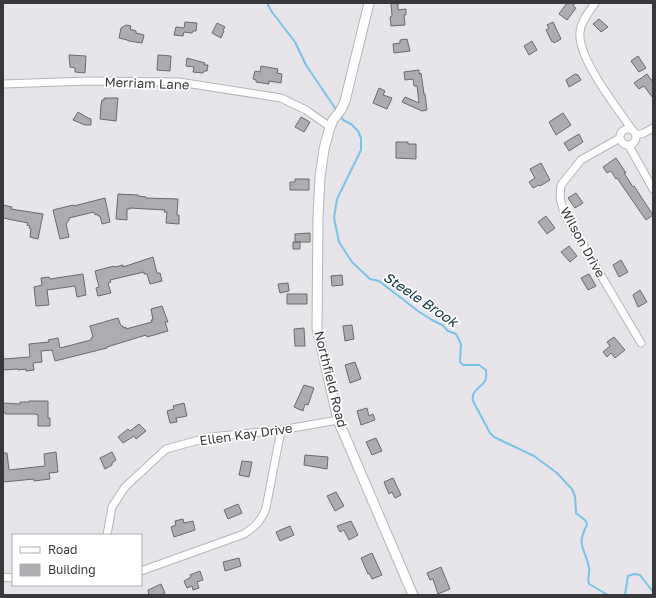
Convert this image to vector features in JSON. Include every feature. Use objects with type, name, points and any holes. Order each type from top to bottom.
[{"type":"street","points":[[332,123],[345,101],[369,3]]},
{"type":"street","points":[[595,3],[583,21],[580,34],[582,48],[588,65],[634,133],[635,142],[629,146]]},
{"type":"street","name":"Merriam Lane","points":[[3,84],[88,81],[178,82],[281,98],[332,123]]},
{"type":"street","name":"Northfield Road","points":[[332,123],[324,149],[318,198],[318,328],[338,420],[413,595]]},
{"type":"street","points":[[653,128],[644,133],[634,133],[630,130],[624,130],[620,135],[623,144],[629,146],[653,189]]},
{"type":"street","name":"Wilson Drive","points":[[620,138],[581,160],[561,186],[560,198],[564,213],[641,343]]},
{"type":"street","name":"Ellen Kay Drive","points":[[107,534],[112,507],[124,486],[166,449],[210,437],[281,430],[338,420]]},
{"type":"street","points":[[142,571],[244,534],[262,519],[266,508],[281,430]]},
{"type":"building","points":[[391,3],[398,4],[398,10],[406,9],[406,15],[404,15],[405,25],[391,26]]},
{"type":"building","points":[[567,3],[575,3],[573,6],[576,8],[567,20],[559,14]]},
{"type":"building","points":[[599,19],[608,27],[601,32],[593,24]]},
{"type":"building","points":[[185,22],[197,23],[196,31],[193,31],[192,33],[184,32],[183,36],[174,35],[176,27],[184,28]]},
{"type":"building","points":[[553,22],[561,39],[554,43],[546,30],[549,28],[547,25]]},
{"type":"building","points":[[217,23],[225,27],[221,38],[212,33]]},
{"type":"building","points":[[126,25],[131,26],[130,29],[136,31],[136,33],[144,35],[142,43],[119,38],[121,28]]},
{"type":"building","points":[[407,39],[410,51],[394,53],[393,44],[400,43],[400,40]]},
{"type":"building","points":[[532,41],[537,50],[529,55],[524,46]]},
{"type":"building","points":[[69,55],[86,56],[85,73],[75,72],[75,68],[70,67]]},
{"type":"building","points":[[158,55],[171,56],[170,71],[157,70]]},
{"type":"building","points":[[638,56],[646,68],[639,72],[631,61]]},
{"type":"building","points":[[187,58],[205,63],[204,65],[208,65],[207,71],[204,71],[203,73],[193,72],[194,67],[186,66]]},
{"type":"building","points":[[261,66],[278,69],[277,73],[282,74],[281,83],[269,81],[269,84],[256,82],[256,80],[253,79],[255,71],[260,72]]},
{"type":"building","points":[[419,70],[419,74],[421,73],[427,110],[422,111],[402,102],[405,97],[419,103],[417,86],[414,86],[413,79],[405,80],[404,72]]},
{"type":"building","points":[[575,74],[578,75],[581,80],[569,87],[566,80]]},
{"type":"building","points":[[647,74],[653,82],[653,98],[644,86],[639,89],[634,83]]},
{"type":"building","points":[[379,88],[385,91],[383,95],[392,98],[387,109],[373,103]]},
{"type":"building","points":[[104,98],[118,98],[116,121],[100,119],[101,105]]},
{"type":"building","points":[[78,112],[91,119],[91,125],[85,125],[73,120]]},
{"type":"building","points":[[563,113],[571,125],[556,135],[549,122]]},
{"type":"building","points":[[301,117],[310,122],[304,132],[295,127]]},
{"type":"building","points":[[579,134],[583,142],[569,151],[564,143]]},
{"type":"building","points":[[396,142],[416,144],[416,159],[396,158]]},
{"type":"building","points":[[616,158],[633,187],[634,186],[653,215],[646,220],[617,178],[616,179],[611,171],[607,173],[603,167]]},
{"type":"building","points":[[541,163],[550,180],[533,188],[529,182],[535,178],[530,169]]},
{"type":"building","points":[[295,179],[309,179],[309,190],[290,190],[290,182],[295,182]]},
{"type":"building","points":[[576,193],[583,203],[575,208],[568,198]]},
{"type":"building","points":[[118,194],[138,195],[146,198],[178,199],[177,215],[179,215],[179,224],[166,223],[167,212],[164,212],[165,210],[130,208],[127,209],[127,220],[116,219]]},
{"type":"building","points":[[105,198],[110,222],[102,224],[100,216],[97,214],[95,215],[94,212],[69,218],[66,224],[69,237],[60,239],[53,210]]},
{"type":"building","points":[[3,205],[12,207],[11,209],[43,214],[38,239],[30,237],[31,229],[29,228],[30,226],[27,225],[28,223],[3,218]]},
{"type":"building","points":[[546,216],[555,228],[547,234],[538,222]]},
{"type":"building","points":[[310,233],[310,242],[300,242],[300,249],[293,249],[293,242],[295,242],[295,234]]},
{"type":"building","points":[[569,246],[577,256],[570,262],[561,252]]},
{"type":"building","points":[[153,257],[157,273],[160,273],[162,281],[150,284],[147,274],[144,274],[144,272],[110,280],[111,282],[108,283],[111,293],[98,296],[96,288],[99,287],[95,271],[114,266],[123,265],[123,267]]},
{"type":"building","points":[[621,260],[628,272],[619,277],[613,265]]},
{"type":"building","points":[[83,274],[86,295],[77,297],[75,286],[47,290],[49,305],[36,306],[34,287],[42,285],[41,278],[49,277],[50,279]]},
{"type":"building","points":[[589,274],[596,286],[588,290],[581,278]]},
{"type":"building","points":[[342,275],[343,285],[332,286],[331,276]]},
{"type":"building","points":[[288,283],[289,291],[280,293],[278,284]]},
{"type":"building","points":[[640,290],[647,302],[638,307],[633,295]]},
{"type":"building","points":[[287,294],[307,294],[307,304],[287,304]]},
{"type":"building","points":[[162,306],[168,322],[165,322],[168,331],[147,337],[146,335],[107,348],[55,361],[52,350],[41,351],[42,362],[33,363],[34,370],[3,370],[3,359],[30,357],[29,344],[49,342],[48,340],[58,338],[60,348],[91,340],[93,337],[90,326],[118,318],[121,326],[123,326],[123,328],[126,327],[126,329],[152,322],[151,309]]},
{"type":"building","points":[[352,325],[354,339],[345,341],[343,326]]},
{"type":"building","points":[[304,328],[305,346],[295,346],[294,329]]},
{"type":"building","points":[[614,337],[625,350],[615,358],[611,353],[607,357],[603,352],[610,346],[607,342]]},
{"type":"building","points":[[355,362],[361,379],[350,383],[345,365]]},
{"type":"building","points":[[304,385],[314,388],[308,405],[305,404],[303,411],[294,407]]},
{"type":"building","points":[[48,401],[48,418],[50,418],[50,426],[38,426],[38,415],[35,414],[5,414],[5,412],[3,412],[3,403],[20,404],[20,402]]},
{"type":"building","points":[[184,403],[187,416],[176,418],[177,422],[170,423],[167,411],[174,409],[173,406]]},
{"type":"building","points":[[367,408],[369,416],[373,414],[375,420],[361,425],[357,411]]},
{"type":"building","points":[[139,424],[146,431],[136,439],[134,436],[123,443],[118,437],[128,429],[130,431]]},
{"type":"building","points":[[376,438],[382,451],[372,455],[366,442]]},
{"type":"building","points":[[56,452],[58,472],[49,473],[50,479],[3,482],[3,453],[7,453],[9,470],[45,466],[44,454]]},
{"type":"building","points":[[112,452],[116,460],[112,463],[112,465],[105,469],[100,458]]},
{"type":"building","points":[[305,455],[328,457],[327,469],[304,465]]},
{"type":"building","points":[[242,461],[252,462],[249,477],[239,475]]},
{"type":"building","points":[[393,478],[401,495],[395,498],[392,492],[389,494],[384,482]]},
{"type":"building","points":[[336,492],[344,506],[335,511],[327,496]]},
{"type":"building","points":[[238,504],[242,513],[228,519],[224,510]]},
{"type":"building","points":[[183,519],[184,523],[193,521],[195,530],[174,537],[171,527],[176,525],[175,521]]},
{"type":"building","points":[[351,521],[358,535],[349,540],[344,530],[340,532],[337,526]]},
{"type":"building","points":[[290,526],[294,535],[280,541],[276,532]]},
{"type":"building","points":[[372,553],[382,575],[372,579],[369,573],[368,574],[361,558]]},
{"type":"building","points":[[239,558],[241,566],[225,571],[223,562]]},
{"type":"building","points":[[441,567],[450,589],[438,594],[433,579],[430,580],[427,573]]},
{"type":"building","points":[[200,571],[203,580],[197,582],[199,588],[193,590],[192,586],[187,588],[184,581],[191,577],[190,575]]},
{"type":"building","points":[[161,584],[165,593],[160,595],[149,595],[148,590]]},
{"type":"waterway","name":"Steele Brook","points":[[267,3],[295,42],[306,65],[337,111]]},
{"type":"waterway","name":"Steele Brook","points":[[341,116],[343,120],[351,124],[358,131],[361,138],[361,150],[337,199],[334,218],[339,242],[352,262],[370,279],[379,281],[418,311],[442,325],[448,331],[456,334],[461,344],[460,362],[463,365],[479,365],[486,370],[486,380],[473,394],[473,401],[490,433],[494,437],[534,456],[557,473],[572,489],[575,496],[576,513],[586,521],[587,525],[582,538],[582,547],[588,561],[589,584],[608,595]]},
{"type":"waterway","name":"Steele Brook","points":[[625,595],[628,576],[634,574],[640,575],[653,592]]}]
